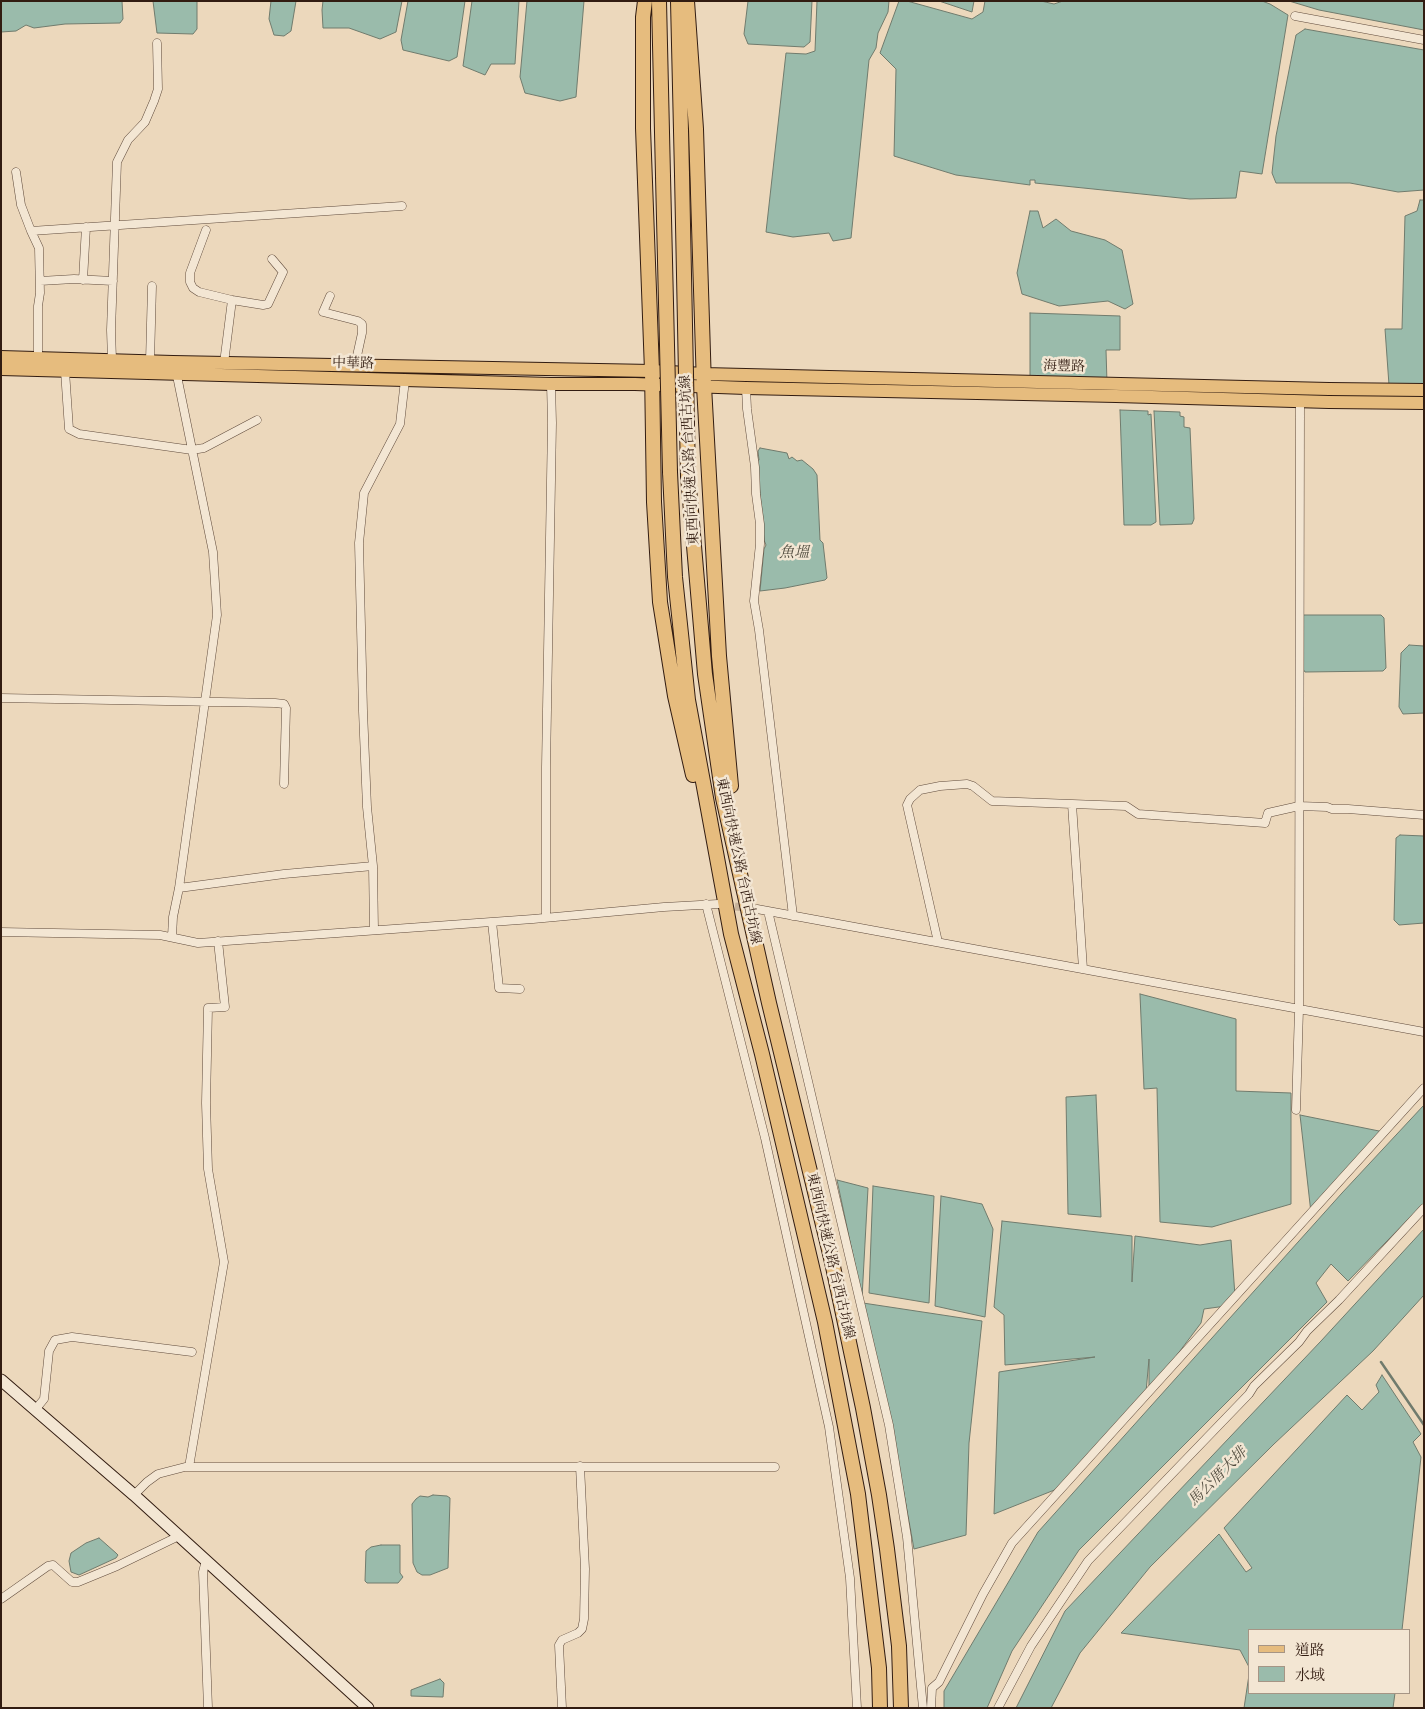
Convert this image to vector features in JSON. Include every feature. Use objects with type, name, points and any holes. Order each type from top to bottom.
[{"type":"highway","points":[[645,1],[643,17],[643,128],[652,378],[654,502],[660,602],[675,696],[731,934]]},
{"type":"highway","name":"東西向快速公路 台西古坑線","points":[[659,1],[670,472],[675,577],[688,700],[731,934],[762,1054],[825,1322],[858,1494],[879,1668],[880,1708]]},
{"type":"highway","name":"東西向快速公路 台西古坑線","points":[[678,1],[688,476],[705,674],[723,798],[779,1046],[832,1262],[867,1431],[879,1495],[896,1627],[901,1708]]},
{"type":"highway","points":[[687,1],[696,129],[704,380],[719,656],[729,774],[752,925]]},
{"type":"main road","name":"中華路","points":[[1,357],[355,366],[704,380]]},
{"type":"main road","name":"中華路","points":[[1,369],[551,384],[652,378]]},
{"type":"main road","name":"海豐路","points":[[704,380],[746,388],[1424,403]]},
{"type":"main road","name":"海豐路","points":[[704,380],[1424,390]]},
{"type":"street","points":[[1295,16],[1424,40]]},
{"type":"street","points":[[112,360],[111,330],[117,162],[128,140],[145,122],[154,101],[158,89],[157,43]]},
{"type":"street","points":[[16,172],[21,205],[38,248],[40,281],[38,358]]},
{"type":"street","points":[[31,231],[402,206]]},
{"type":"street","points":[[83,280],[86,227]]},
{"type":"street","points":[[206,230],[190,273],[190,282],[193,288],[199,292],[232,300],[263,305],[268,304],[283,272],[272,259]]},
{"type":"street","points":[[40,281],[50,279],[113,281]]},
{"type":"street","points":[[150,361],[152,286]]},
{"type":"street","points":[[330,296],[323,312],[358,321],[362,324],[355,366]]},
{"type":"street","points":[[224,363],[232,300]]},
{"type":"street","points":[[172,937],[218,615],[213,552],[174,362]]},
{"type":"street","points":[[65,371],[70,429],[79,434],[192,450],[204,448],[257,420]]},
{"type":"street","points":[[374,930],[373,866],[365,768],[359,543],[364,493],[400,424],[404,380]]},
{"type":"street","points":[[546,917],[551,384]]},
{"type":"street","points":[[746,388],[760,524],[760,544],[754,601],[793,916]]},
{"type":"street","points":[[1296,1110],[1299,1009],[1300,401]]},
{"type":"street","points":[[1,698],[275,702],[284,704],[286,708],[284,784]]},
{"type":"street","points":[[938,942],[907,804],[910,798],[920,790],[967,784],[973,786],[992,801],[1126,806],[1138,814],[1265,822],[1268,813],[1298,806],[1327,807],[1332,810],[1348,808],[1424,815]]},
{"type":"street","points":[[1072,804],[1083,969]]},
{"type":"street","points":[[179,888],[284,874],[373,866]]},
{"type":"street","points":[[706,904],[765,1138],[829,1427],[850,1578],[857,1708]]},
{"type":"street","points":[[1,932],[160,935],[198,943],[718,904]]},
{"type":"street","points":[[757,909],[1424,1032]]},
{"type":"street","points":[[768,911],[889,1425],[907,1537],[924,1708]]},
{"type":"street","points":[[492,922],[499,988],[520,989]]},
{"type":"street","points":[[188,1467],[224,1262],[208,1169],[206,1103],[208,1008],[225,1007],[218,941]]},
{"type":"street","points":[[931,1708],[932,1688],[939,1682],[983,1594],[1012,1543],[1424,1088]]},
{"type":"street","points":[[998,1708],[1031,1646],[1088,1561],[1249,1394],[1254,1386],[1339,1300],[1424,1208]]},
{"type":"street","points":[[35,1410],[44,1399],[49,1350],[54,1340],[72,1337],[192,1352]]},
{"type":"street","points":[[1,1380],[180,1536],[368,1708]]},
{"type":"street","points":[[562,1708],[558,1645],[562,1640],[578,1633],[582,1628],[584,1619],[580,1466]]},
{"type":"street","points":[[134,1495],[158,1474],[188,1467],[775,1467]]},
{"type":"street","points":[[1,1599],[48,1566],[54,1565],[72,1582],[78,1582],[180,1536]]},
{"type":"street","points":[[206,1560],[203,1572],[208,1708]]},
{"type":"water","points":[[1,1],[122,1],[123,19],[120,23],[65,24],[34,28],[26,25],[16,31],[1,32]]},
{"type":"water","points":[[153,1],[197,1],[197,29],[193,34],[157,33]]},
{"type":"water","points":[[271,1],[296,1],[291,31],[284,36],[274,35],[269,19]]},
{"type":"water","points":[[323,1],[402,1],[396,32],[380,39],[349,28],[323,28]]},
{"type":"water","points":[[408,1],[465,1],[457,57],[449,61],[403,50],[401,40]]},
{"type":"water","points":[[472,1],[519,1],[515,64],[491,64],[485,75],[463,66]]},
{"type":"water","points":[[527,1],[584,1],[576,97],[560,101],[525,93],[520,77]]},
{"type":"water","points":[[748,1],[812,1],[810,42],[804,47],[748,44],[744,34]]},
{"type":"water","points":[[817,1],[889,1],[888,12],[878,33],[876,48],[869,60],[851,238],[833,241],[829,233],[793,237],[766,232],[786,53],[806,54],[815,51]]},
{"type":"water","points":[[899,1],[907,1],[972,19],[983,12],[985,1],[1041,1],[1054,4],[1063,1],[1262,1],[1270,4],[1288,15],[1262,174],[1240,171],[1236,198],[1190,199],[1035,183],[1035,180],[1030,180],[1030,185],[956,175],[894,156],[896,69],[880,53]]},
{"type":"water","points":[[939,1],[974,1],[972,12]]},
{"type":"water","points":[[1289,1],[1424,1],[1424,30],[1319,10]]},
{"type":"water","points":[[1305,29],[1424,50],[1424,190],[1398,192],[1350,183],[1276,183],[1272,173],[1276,136],[1296,35]]},
{"type":"water","points":[[1420,200],[1424,200],[1424,386],[1389,385],[1385,329],[1402,329],[1405,216],[1417,211]]},
{"type":"water","points":[[1030,211],[1038,211],[1043,228],[1056,219],[1071,231],[1105,240],[1122,250],[1133,304],[1125,309],[1108,301],[1059,306],[1022,294],[1017,273]]},
{"type":"water","points":[[1030,313],[1120,316],[1120,350],[1106,350],[1107,383],[1030,378]]},
{"type":"water","points":[[1120,410],[1148,411],[1148,415],[1151,414],[1156,522],[1151,525],[1124,525]]},
{"type":"water","points":[[1154,411],[1180,412],[1180,416],[1184,417],[1184,427],[1190,428],[1194,519],[1192,524],[1160,525]]},
{"type":"water","name":"魚塭","points":[[760,448],[787,453],[789,459],[792,457],[797,461],[802,460],[817,475],[820,540],[823,543],[827,578],[825,580],[760,591],[766,545],[757,461],[759,460],[758,451]]},
{"type":"water","points":[[1300,615],[1381,615],[1384,618],[1386,668],[1383,671],[1305,672],[1298,661]]},
{"type":"water","points":[[1409,645],[1424,646],[1424,713],[1403,714],[1399,707],[1401,653]]},
{"type":"water","points":[[1400,835],[1424,836],[1424,923],[1399,925],[1394,920],[1396,838]]},
{"type":"water","points":[[1140,994],[1236,1019],[1236,1091],[1291,1093],[1291,1204],[1212,1227],[1160,1222],[1157,1088],[1144,1089]]},
{"type":"water","points":[[1096,1095],[1101,1217],[1068,1214],[1066,1097]]},
{"type":"water","points":[[1424,1105],[1424,1203],[1348,1281],[1331,1264],[1316,1283],[1327,1302],[1079,1550],[1012,1651],[987,1708],[944,1708],[944,1691],[1038,1532],[1342,1193]]},
{"type":"water","points":[[1300,1115],[1384,1132],[1311,1213]]},
{"type":"water","points":[[837,1180],[868,1188],[862,1298]]},
{"type":"water","points":[[873,1186],[934,1196],[929,1303],[869,1293]]},
{"type":"water","points":[[941,1196],[982,1204],[993,1229],[985,1317],[935,1306]]},
{"type":"water","points":[[1002,1221],[1132,1236],[1132,1282],[1135,1236],[1200,1245],[1231,1240],[1235,1296],[1226,1306],[1204,1309],[1201,1323],[1149,1392],[1149,1359],[1146,1392],[1057,1489],[994,1514],[999,1372],[1095,1357],[1005,1365],[1004,1315],[994,1307]]},
{"type":"water","name":"馬公厝大排","points":[[1424,1229],[1424,1295],[1373,1351],[1274,1444],[1150,1567],[1080,1653],[1051,1708],[1016,1708],[1065,1611],[1321,1341]]},
{"type":"water","points":[[863,1303],[982,1321],[969,1443],[966,1535],[914,1549],[892,1427]]},
{"type":"water","points":[[1382,1375],[1421,1434],[1413,1442],[1421,1457],[1402,1629],[1248,1629],[1248,1665],[1240,1650],[1121,1633],[1219,1534],[1246,1572],[1252,1568],[1224,1528],[1347,1395],[1362,1410],[1379,1392],[1376,1385]]},
{"type":"water","points":[[433,1495],[450,1498],[448,1568],[430,1575],[422,1575],[417,1572],[413,1563],[412,1504],[420,1496],[428,1497]]},
{"type":"water","points":[[99,1538],[118,1555],[116,1558],[79,1575],[71,1572],[69,1561],[71,1553],[86,1543]]},
{"type":"water","points":[[400,1545],[400,1573],[403,1577],[398,1583],[367,1583],[365,1581],[366,1551],[371,1547]]},
{"type":"water","points":[[440,1679],[444,1683],[443,1697],[411,1696],[411,1690]]},
{"type":"water","points":[[1248,1682],[1248,1694],[1395,1694],[1393,1708],[1244,1708]]},
{"type":"waterway","points":[[1381,1362],[1424,1425]]},
{"type":"tunnel","points":[[723,905],[748,908]]}]
